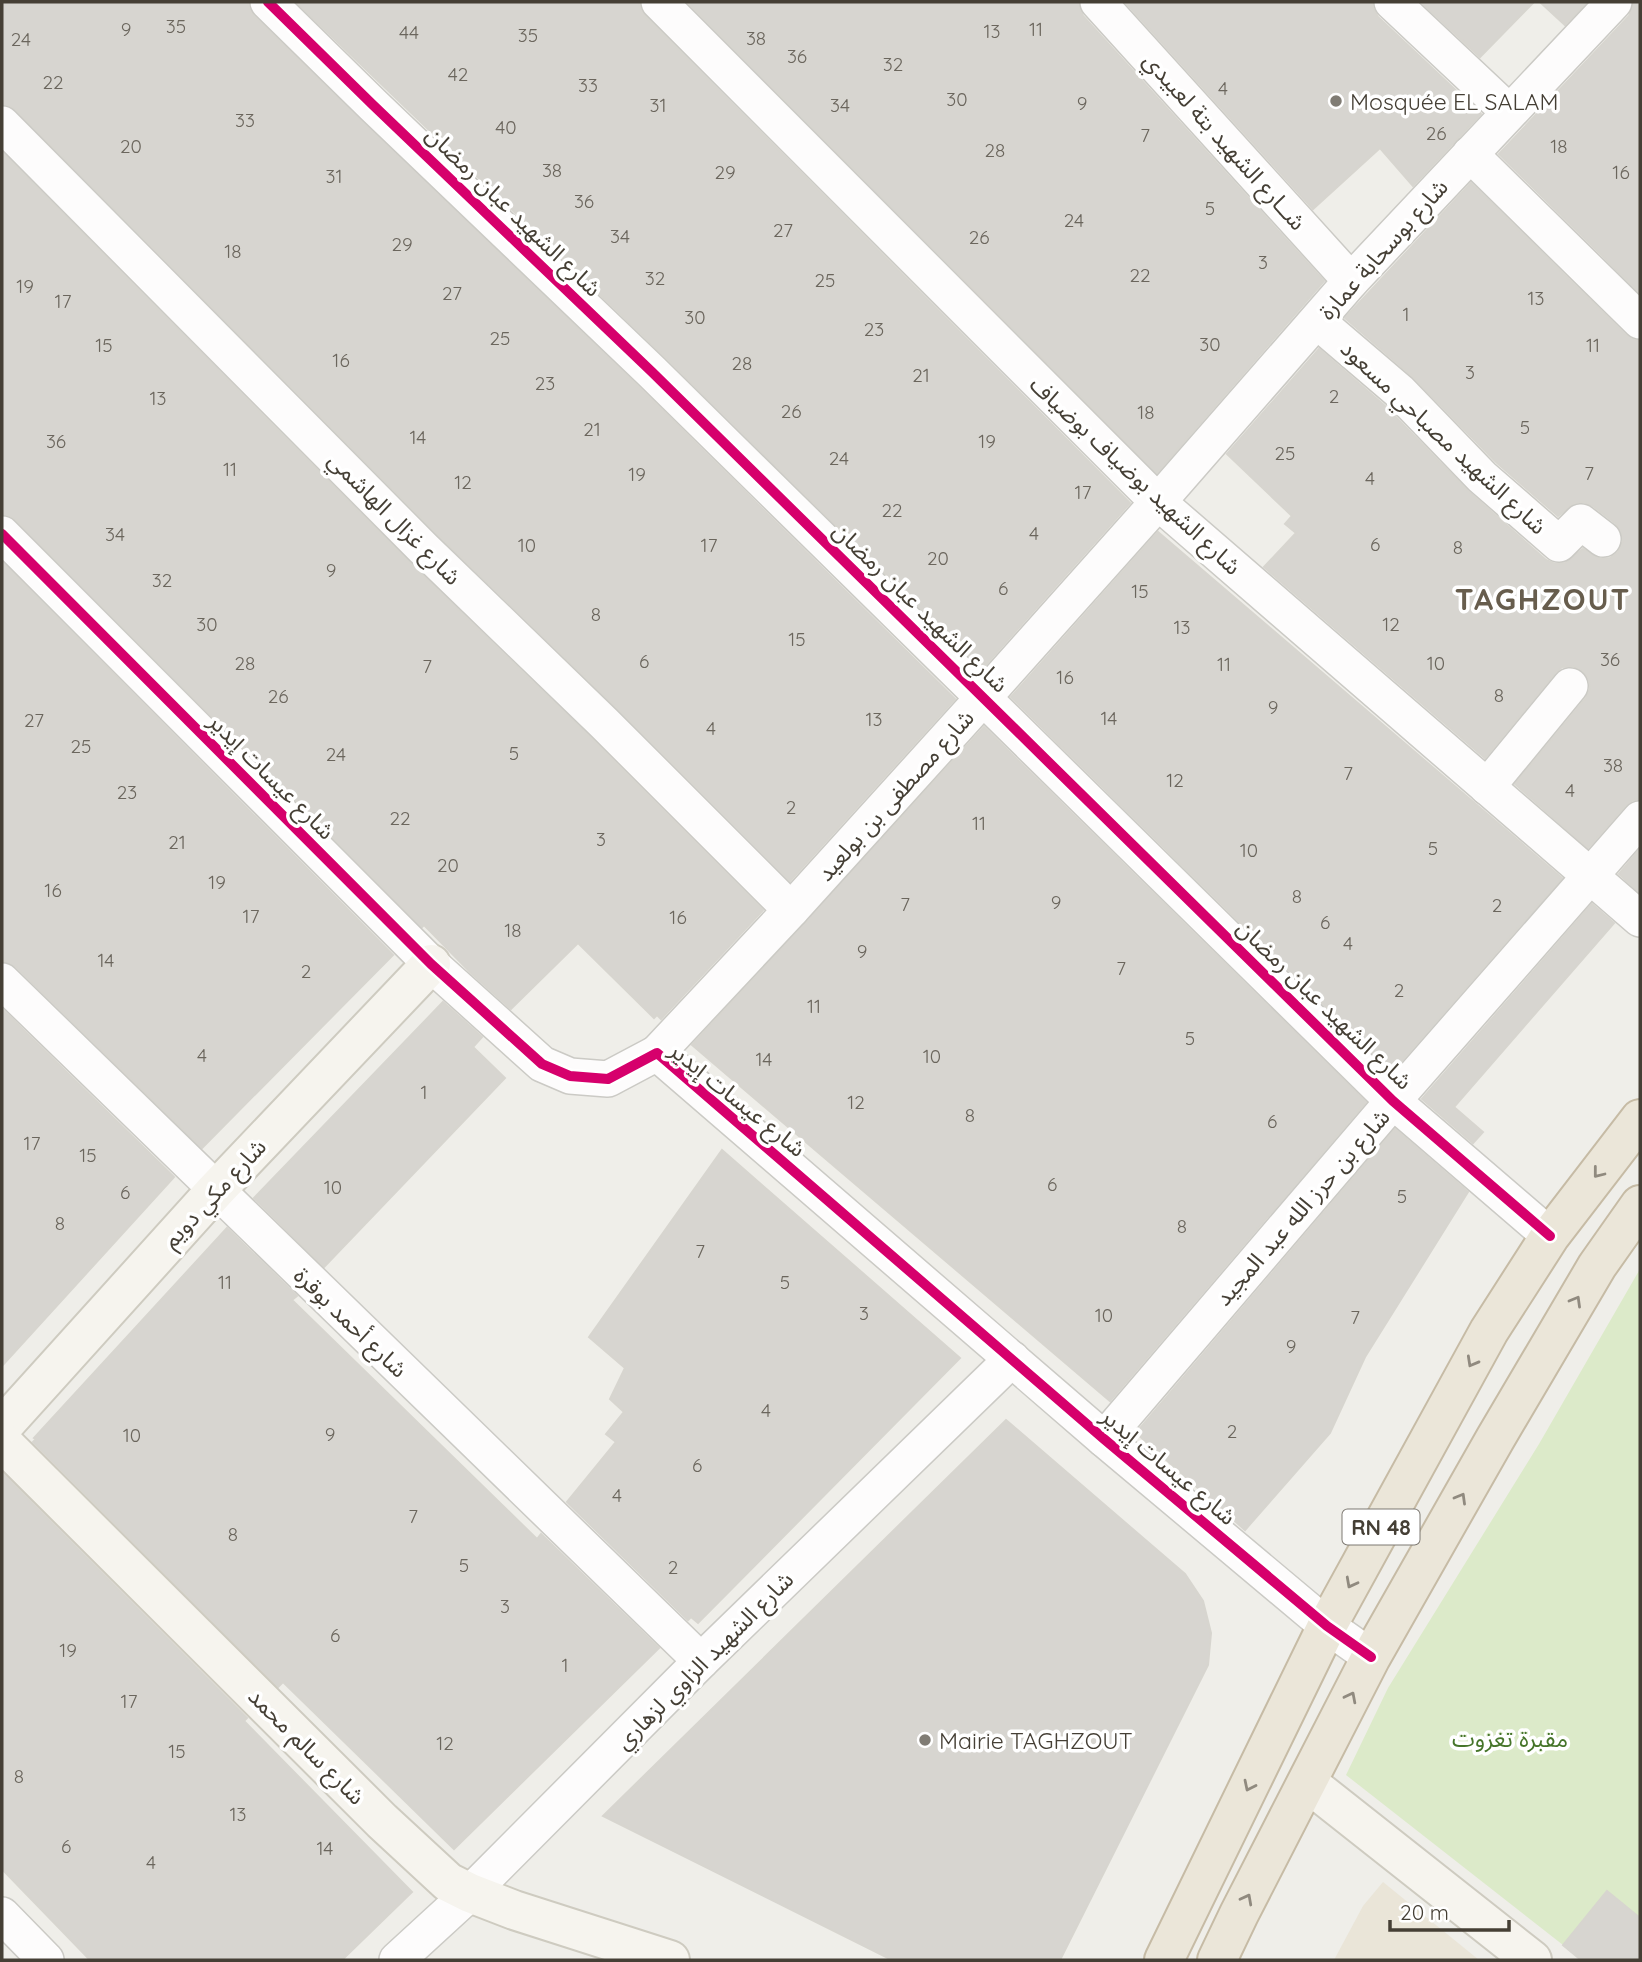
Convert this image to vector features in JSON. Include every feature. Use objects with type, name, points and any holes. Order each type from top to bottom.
[{"type":"highway","name":"RN 48","points":[[1164,1960],[1327,1626],[1483,1342],[1549,1236],[1640,1119]]},
{"type":"highway","name":"RN 48","points":[[1217,1960],[1371,1657],[1597,1265],[1640,1205]]},
{"type":"street","name":"شارع الشهيد عبان رمضان","points":[[268,2],[662,382],[1393,1101],[1549,1236]]},
{"type":"street","name":"شارع الشهيد بوضياف بوضياف","points":[[659,2],[1158,502],[1640,919]]},
{"type":"street","name":"شــارع الشهيد بتة لعبيدي","points":[[1098,2],[1351,281]]},
{"type":"street","points":[[1392,2],[1509,112]]},
{"type":"street","name":"شارع بوسحابة عمارة","points":[[1158,502],[1351,281],[1614,2]]},
{"type":"street","name":"شارع غزال الهاشمي","points":[[2,124],[423,548],[604,723],[791,910]]},
{"type":"street","points":[[1470,154],[1640,321]]},
{"type":"street","name":"شارع الشهيد مصباحي مسعود","points":[[1317,321],[1399,391],[1482,477],[1559,544],[1581,523],[1602,539]]},
{"type":"street","name":"شارع مصطفى بن بولعيد","points":[[657,1053],[984,698],[1158,502]]},
{"type":"street","name":"شارع عيسات إيدير","points":[[2,534],[430,964],[542,1064],[570,1076],[608,1079],[657,1053],[1104,1439],[1327,1626],[1371,1657]]},
{"type":"street","points":[[1487,787],[1570,686]]},
{"type":"street","name":"شارع بن حرز الله عبد المجيد","points":[[1104,1439],[1393,1101],[1640,819]]},
{"type":"street","name":"شارع مكي دويم","points":[[2,1427],[215,1191],[430,964]]},
{"type":"street","name":"شارع أحمد بوقرة","points":[[2,981],[701,1661]]},
{"type":"street","name":"شارع الشهيد الزاوي لزهاري","points":[[397,1960],[470,1893],[701,1661],[1012,1359]]},
{"type":"street","name":"شارع سالم محمد","points":[[2,1442],[382,1821],[448,1882],[514,1910],[670,1960]]},
{"type":"street","points":[[1308,1783],[1532,1960]]},
{"type":"street","points":[[2,1916],[46,1960]]},
{"type":"shaded area","points":[[1383,1882],[1479,1960],[1334,1960],[1363,1906]]},
{"type":"green space","name":"مقبرة تغزوت","points":[[1640,1269],[1640,1918],[1607,1891],[1563,1945],[1346,1775],[1388,1688],[1539,1444]]},
{"type":"building","points":[[2,2],[248,2],[254,16],[638,386],[955,699],[790,881],[437,534],[16,110],[2,104]]},
{"type":"building","points":[[296,2],[639,2],[645,16],[1130,503],[982,669],[666,358]]},
{"type":"building","points":[[687,2],[1078,2],[1083,16],[1324,281],[1157,473]]},
{"type":"building","name":"Mosquée EL SALAM","points":[[1125,2],[1372,2],[1378,17],[1481,114],[1413,186],[1380,148],[1313,209]]},
{"type":"building","points":[[1421,2],[1534,2],[1480,57]]},
{"type":"building","points":[[1540,2],[1587,2],[1565,25]]},
{"type":"building","points":[[1634,2],[1640,2],[1640,293],[1499,154],[1629,16]]},
{"type":"building","points":[[2,152],[409,562],[763,910],[661,1019],[657,1015],[654,1018],[578,943],[511,1009],[424,925],[422,927],[16,520],[2,514]]},
{"type":"building","points":[[1471,183],[1626,335],[1640,341],[1640,799],[1625,806],[1588,848],[1515,784],[1586,698],[1590,689],[1589,680],[1583,671],[1573,666],[1562,667],[1555,673],[1485,758],[1264,567],[1296,533],[1285,524],[1292,516],[1227,454],[1319,349],[1385,406],[1468,491],[1546,560],[1555,564],[1565,563],[1583,549],[1601,559],[1610,558],[1618,552],[1623,541],[1621,531],[1615,523],[1584,502],[1574,503],[1558,516],[1496,462],[1412,376],[1345,318]]},
{"type":"building","points":[[1158,532],[1562,878],[1392,1072],[1011,697]]},
{"type":"building","points":[[2,562],[393,955],[202,1148],[16,967],[2,961]]},
{"type":"building","points":[[984,727],[1366,1102],[1110,1401],[692,1045]]},
{"type":"building","points":[[1640,849],[1640,893],[1619,874]]},
{"type":"building","points":[[1592,904],[1614,923],[1454,1107],[1483,1132],[1473,1143],[1422,1099]]},
{"type":"building","points":[[443,1002],[482,1037],[473,1047],[505,1078],[324,1267],[254,1198]]},
{"type":"building","points":[[2,1009],[174,1177],[2,1366]]},
{"type":"building","points":[[1395,1129],[1468,1192],[1365,1357],[1330,1433],[1245,1530],[1136,1433]]},
{"type":"building","points":[[722,1150],[960,1358],[698,1623],[691,1617],[688,1620],[567,1502],[616,1442],[606,1434],[624,1412],[610,1399],[625,1368],[589,1337]]},
{"type":"building","points":[[227,1228],[297,1296],[292,1300],[537,1539],[541,1534],[659,1648],[454,1849],[283,1682],[278,1687],[33,1442]]},
{"type":"building","name":"Mairie TAGHZOUT","points":[[1006,1420],[1185,1574],[1203,1601],[1211,1633],[1208,1665],[1060,1960],[892,1960],[603,1816]]},
{"type":"building","points":[[3,1474],[247,1718],[244,1721],[412,1892],[342,1960],[90,1960],[2,1869]]},
{"type":"building","points":[[1607,1891],[1640,1918],[1640,1960],[1581,1960],[1563,1945]]},
{"type":"cycle path","points":[[268,2],[652,372],[1393,1101],[1550,1236]]},
{"type":"cycle path","points":[[2,534],[431,964],[542,1064],[570,1076],[608,1079],[657,1053],[1104,1439],[1327,1626],[1371,1657]]},
{"type":"place","name":"Mosquée EL SALAM","points":[[1336,101]]},
{"type":"place","name":"Mairie TAGHZOUT","points":[[925,1740]]},
{"type":"district","name":"TAGHZOUT","points":[[1543,599]]}]
